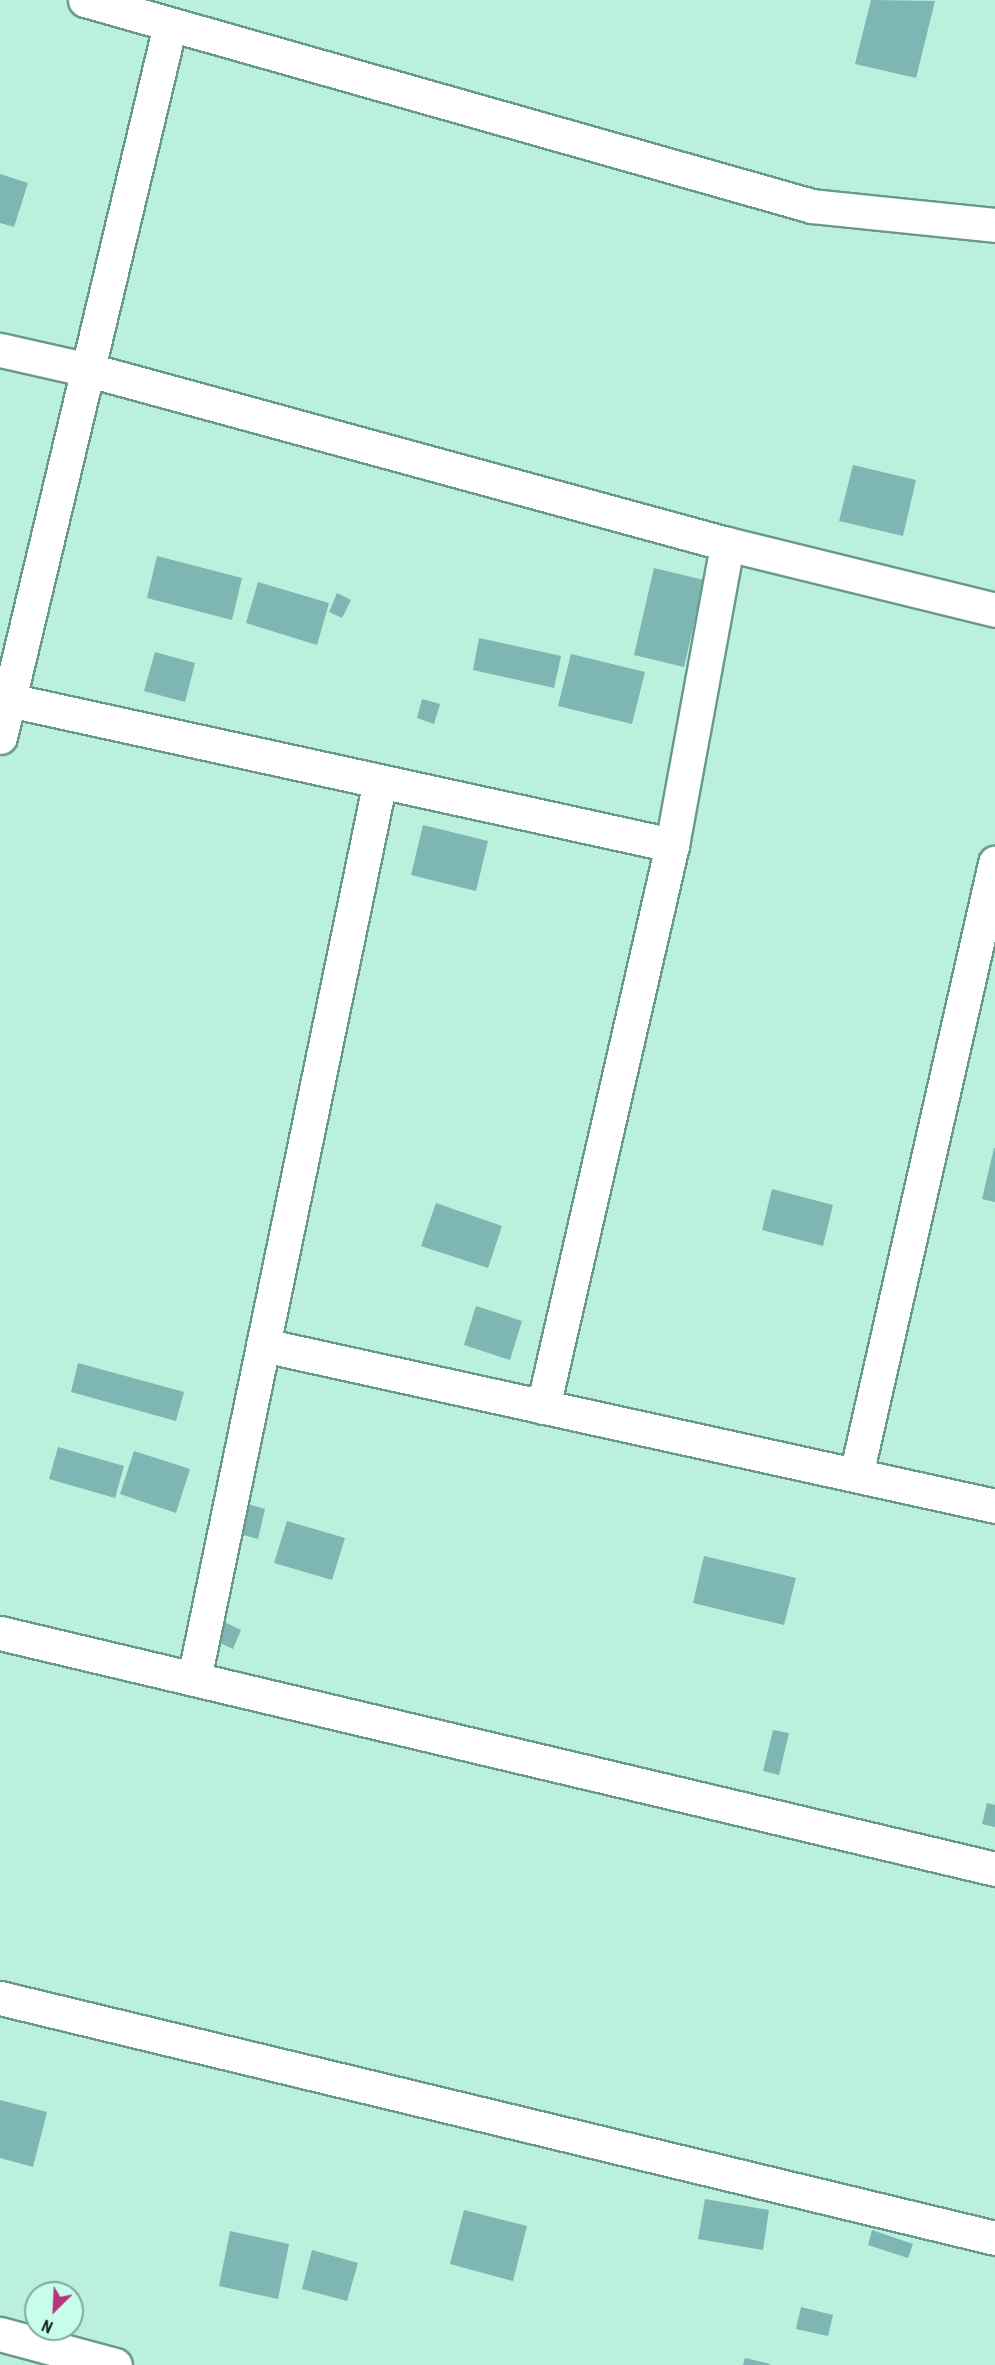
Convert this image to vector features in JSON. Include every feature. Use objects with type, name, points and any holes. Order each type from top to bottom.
[{"type":"street","points":[[104,2],[170,25],[812,206],[995,225]]},
{"type":"street","points":[[0,737],[170,25]]},
{"type":"street","points":[[0,350],[89,370],[727,544],[995,610]]},
{"type":"street","points":[[543,1407],[672,844],[727,544]]},
{"type":"street","points":[[9,700],[672,844]]},
{"type":"street","points":[[194,1679],[380,781]]},
{"type":"street","points":[[856,1475],[995,863]]},
{"type":"street","points":[[263,1345],[995,1506]]},
{"type":"street","points":[[0,1633],[995,1869]]},
{"type":"street","points":[[0,1998],[995,2238]]},
{"type":"street","points":[[0,2334],[115,2365]]},
{"type":"building","points":[[871,0],[935,1],[916,78],[855,64]]},
{"type":"building","points":[[0,174],[28,183],[14,227],[0,223]]},
{"type":"building","points":[[853,465],[916,480],[903,536],[839,521]]},
{"type":"building","points":[[157,556],[242,578],[232,620],[147,598]]},
{"type":"building","points":[[654,568],[704,580],[684,667],[634,655]]},
{"type":"building","points":[[258,582],[329,603],[317,645],[246,623]]},
{"type":"building","points":[[337,593],[351,600],[342,618],[329,612]]},
{"type":"building","points":[[479,638],[561,656],[554,688],[473,670]]},
{"type":"building","points":[[155,652],[195,663],[185,702],[144,691]]},
{"type":"building","points":[[571,654],[645,672],[632,724],[558,706]]},
{"type":"building","points":[[422,699],[440,704],[434,724],[417,718]]},
{"type":"building","points":[[423,825],[488,841],[476,891],[411,875]]},
{"type":"building","points":[[995,1148],[995,1202],[982,1199]]},
{"type":"building","points":[[772,1189],[833,1205],[823,1246],[762,1230]]},
{"type":"building","points":[[436,1203],[502,1226],[488,1268],[421,1246]]},
{"type":"building","points":[[476,1306],[522,1321],[510,1360],[464,1345]]},
{"type":"building","points":[[78,1363],[184,1392],[176,1421],[71,1392]]},
{"type":"building","points":[[58,1447],[124,1466],[115,1498],[49,1479]]},
{"type":"building","points":[[134,1451],[190,1469],[176,1513],[120,1494]]},
{"type":"building","points":[[244,1503],[265,1509],[258,1539],[236,1533]]},
{"type":"building","points":[[287,1521],[345,1538],[332,1580],[274,1563]]},
{"type":"building","points":[[704,1556],[796,1578],[784,1625],[693,1603]]},
{"type":"building","points":[[220,1620],[241,1630],[233,1649],[211,1639]]},
{"type":"building","points":[[773,1730],[789,1733],[779,1775],[763,1771]]},
{"type":"building","points":[[987,1803],[995,1805],[995,1827],[982,1824]]},
{"type":"building","points":[[0,2100],[47,2112],[33,2167],[0,2158]]},
{"type":"building","points":[[705,2199],[769,2210],[763,2250],[698,2239]]},
{"type":"building","points":[[464,2210],[527,2226],[513,2281],[450,2264]]},
{"type":"building","points":[[872,2230],[913,2244],[908,2258],[868,2245]]},
{"type":"building","points":[[230,2231],[289,2244],[278,2299],[219,2286]]},
{"type":"building","points":[[312,2250],[358,2263],[347,2301],[302,2289]]},
{"type":"building","points":[[801,2307],[833,2315],[828,2336],[796,2329]]},
{"type":"building","points":[[745,2358],[770,2364],[770,2365],[743,2365]]}]
